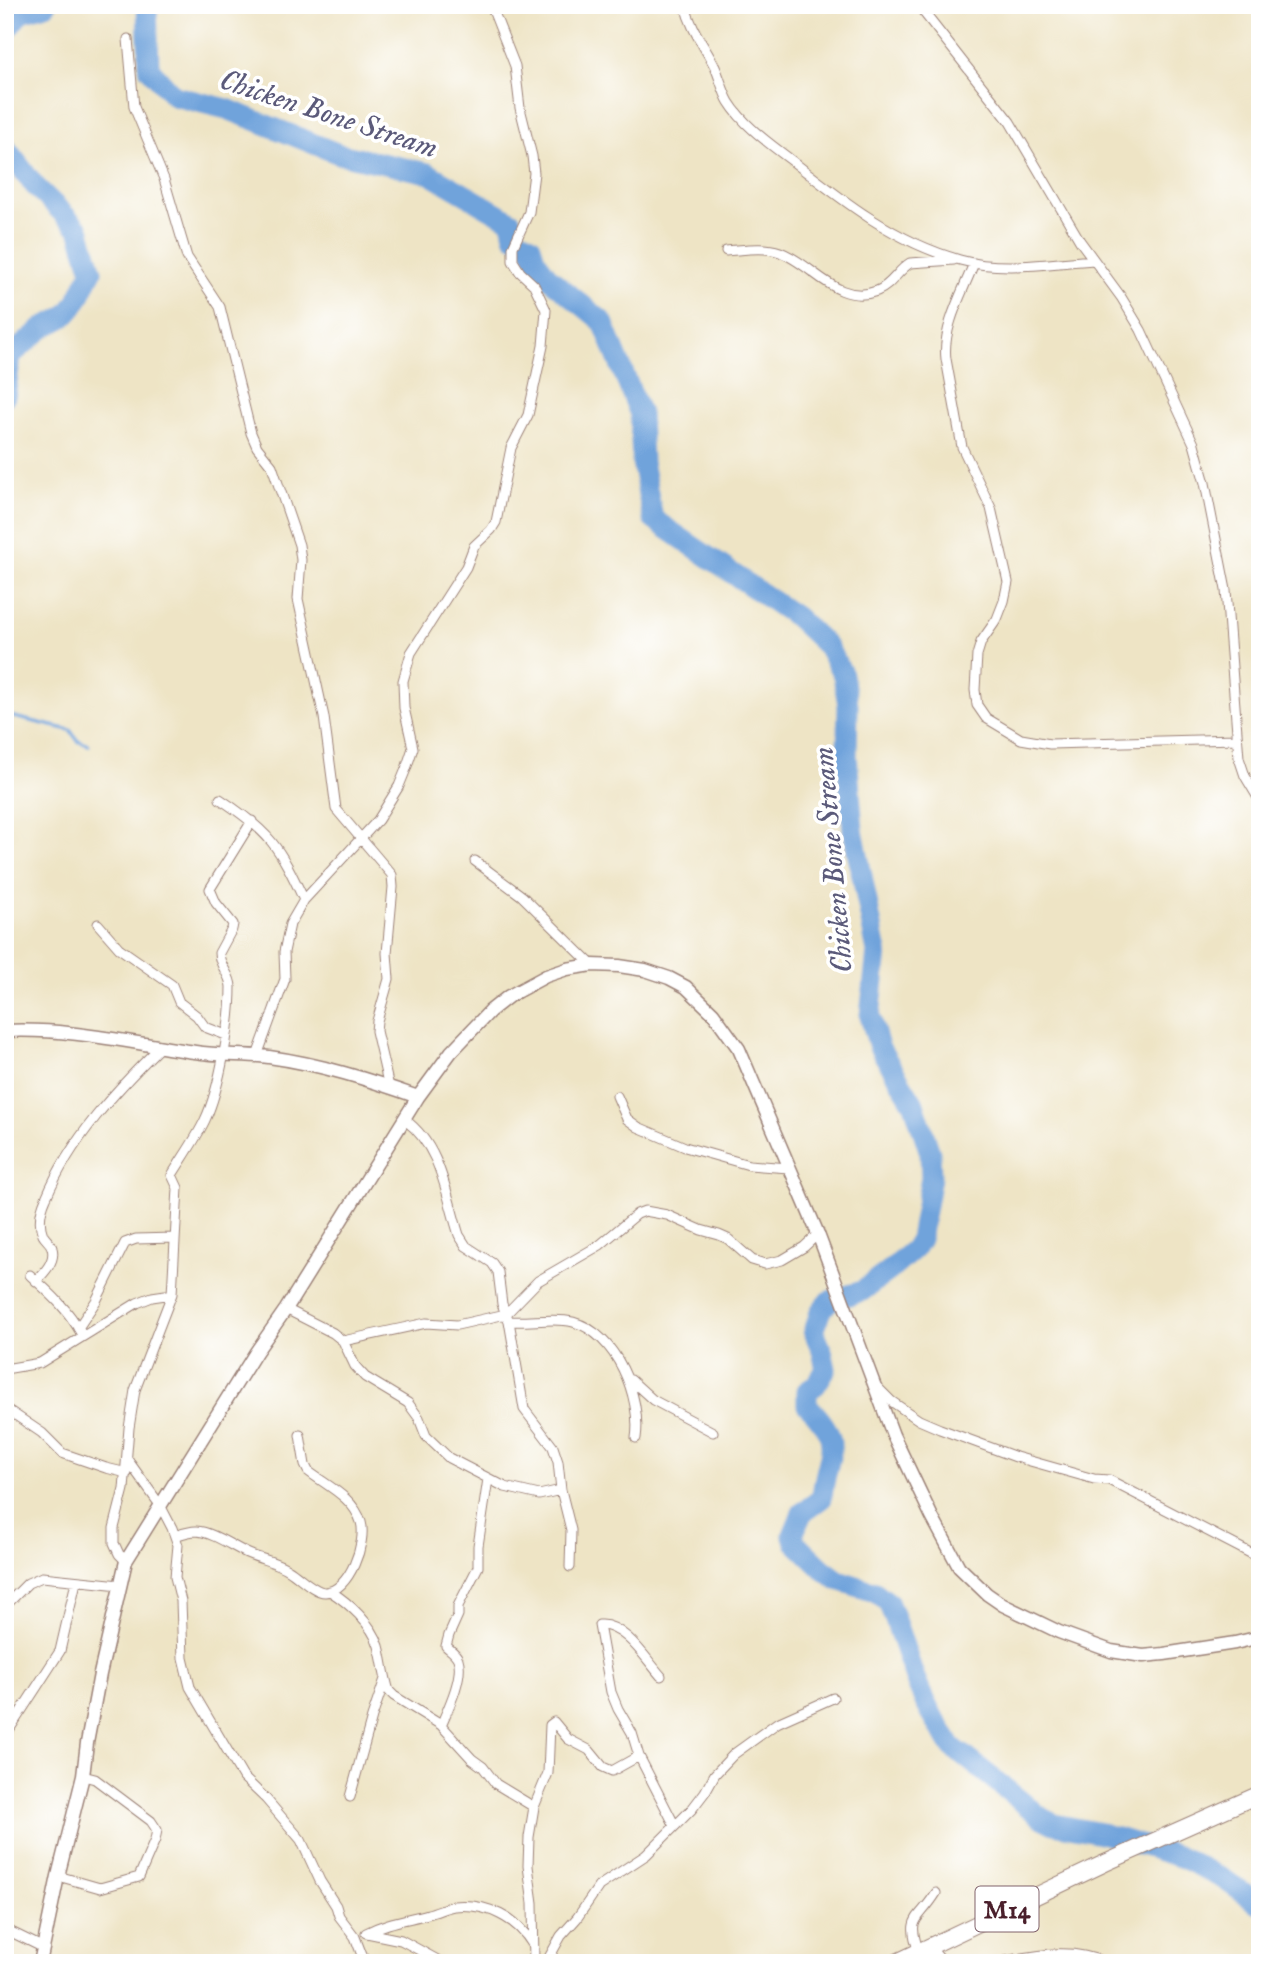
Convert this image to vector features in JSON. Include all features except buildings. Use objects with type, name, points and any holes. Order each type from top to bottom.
[{"type":"highway","name":"M14","points":[[895,1963],[1260,1794]]},
{"type":"street","points":[[257,1056],[285,979],[285,938],[290,924],[304,900],[378,820],[399,786],[413,748],[404,708],[403,681],[411,653],[466,567],[474,546],[496,522],[512,448],[528,415],[544,346],[546,310],[534,285],[513,261],[514,244],[527,219],[534,173],[533,156],[520,108],[514,66],[491,5]]},
{"type":"street","points":[[685,5],[690,25],[713,64],[728,101],[750,126],[844,202],[900,236],[959,260],[1023,265],[1093,260]]},
{"type":"street","points":[[918,5],[1010,122],[1093,260],[1121,297],[1141,330],[1194,444],[1205,483],[1226,590],[1239,758],[1245,776],[1260,801]]},
{"type":"street","points":[[128,40],[134,107],[164,179],[187,257],[220,307],[251,433],[257,447],[272,466],[299,545],[299,610],[324,717],[336,809],[392,875],[388,979],[376,1031],[390,1087]]},
{"type":"street","points":[[726,251],[778,251],[831,286],[855,293],[878,291],[910,262],[959,260]]},
{"type":"street","points":[[974,263],[949,330],[945,350],[962,447],[990,508],[1008,582],[997,619],[981,642],[977,655],[977,705],[986,718],[999,727],[1033,743],[1236,739]]},
{"type":"street","points":[[220,799],[252,821],[271,839],[280,851],[304,900]]},
{"type":"street","points":[[126,1561],[114,1543],[114,1528],[127,1473],[129,1429],[135,1390],[172,1294],[178,1188],[172,1175],[206,1118],[226,1035],[230,978],[221,964],[219,953],[233,924],[216,903],[210,889],[252,821]]},
{"type":"street","points":[[474,860],[522,895],[592,965]]},
{"type":"street","points":[[98,924],[119,948],[172,985],[179,1002],[197,1016],[205,1027],[226,1035]]},
{"type":"street","points":[[40,1963],[83,1776],[87,1743],[126,1561],[418,1097],[451,1052],[509,996],[546,976],[567,969],[592,965],[632,968],[669,978],[686,987],[705,1003],[739,1049],[818,1234],[893,1435],[947,1548],[973,1581],[1003,1605],[1084,1642],[1125,1654],[1143,1656],[1184,1652],[1260,1637]]},
{"type":"street","points":[[5,1031],[89,1034],[160,1047],[293,1061],[418,1097]]},
{"type":"street","points":[[81,1333],[57,1299],[33,1278],[45,1272],[52,1257],[52,1248],[44,1236],[41,1224],[41,1213],[46,1197],[92,1124],[125,1082],[160,1047]]},
{"type":"street","points":[[617,1096],[626,1119],[685,1147],[749,1165],[789,1168]]},
{"type":"street","points":[[405,1120],[422,1135],[435,1157],[459,1235],[466,1246],[492,1263],[498,1272],[524,1409],[555,1451],[571,1530],[570,1567]]},
{"type":"street","points":[[507,1317],[538,1281],[600,1245],[637,1214],[645,1212],[667,1215],[719,1235],[728,1239],[752,1260],[765,1264],[782,1260],[804,1247],[818,1234]]},
{"type":"street","points":[[81,1333],[125,1243],[136,1239],[174,1238]]},
{"type":"street","points":[[5,1369],[40,1363],[81,1333],[137,1303],[172,1294]]},
{"type":"street","points":[[286,1309],[343,1341],[355,1366],[365,1377],[414,1410],[426,1436],[438,1449],[505,1487],[539,1495],[561,1490]]},
{"type":"street","points":[[343,1341],[426,1323],[457,1325],[507,1317],[537,1323],[555,1320],[577,1323],[588,1328],[607,1346],[632,1390],[637,1407],[636,1438]]},
{"type":"street","points":[[622,1371],[653,1400],[713,1432]]},
{"type":"street","points":[[871,1380],[891,1401],[919,1420],[1016,1457],[1094,1479],[1109,1480],[1260,1558]]},
{"type":"street","points":[[5,1408],[42,1433],[62,1452],[127,1473]]},
{"type":"street","points":[[300,1435],[308,1471],[344,1497],[357,1512],[363,1533],[358,1558],[345,1578],[330,1591]]},
{"type":"street","points":[[127,1459],[160,1505],[178,1545],[175,1577],[181,1601],[183,1658],[190,1687],[243,1777],[301,1840],[339,1916],[355,1937],[365,1963]]},
{"type":"street","points":[[441,1725],[453,1697],[459,1668],[458,1658],[446,1646],[447,1640],[458,1615],[458,1606],[478,1567],[478,1546],[488,1479]]},
{"type":"street","points":[[175,1536],[191,1531],[203,1533],[287,1568],[321,1591],[330,1591],[350,1607],[373,1633],[389,1691],[441,1725],[496,1784],[534,1807]]},
{"type":"street","points":[[5,1606],[34,1579],[41,1577],[120,1585]]},
{"type":"street","points":[[5,1736],[60,1651],[76,1582]]},
{"type":"street","points":[[661,1676],[617,1629],[599,1625],[611,1692],[632,1732],[639,1756],[675,1826]]},
{"type":"street","points":[[350,1797],[386,1677]]},
{"type":"street","points":[[546,1963],[561,1936],[577,1919],[599,1886],[646,1855],[705,1792],[715,1774],[752,1739],[777,1723],[833,1698]]},
{"type":"street","points":[[534,1963],[533,1903],[528,1866],[529,1837],[534,1807],[548,1773],[551,1722],[554,1722],[568,1739],[595,1755],[603,1767],[612,1771],[639,1756]]},
{"type":"street","points":[[58,1876],[100,1888],[134,1879],[143,1872],[155,1840],[157,1830],[151,1821],[95,1779],[83,1776]]},
{"type":"street","points":[[936,1893],[913,1924],[913,1935],[924,1950],[943,1963]]},
{"type":"street","points":[[355,1937],[386,1923],[452,1906],[469,1906],[490,1910],[508,1919],[523,1929],[534,1947]]},
{"type":"street","points":[[5,1929],[44,1948]]},
{"type":"street","points":[[366,1933],[401,1940],[443,1963]]},
{"type":"street","points":[[996,1963],[1063,1952],[1089,1955],[1105,1963]]},
{"type":"waterway","points":[[5,32],[21,12],[46,5]]},
{"type":"waterway","name":"Chicken Bone Stream","points":[[147,5],[149,68],[174,96],[227,109],[339,154],[428,173],[511,221],[514,236],[531,246],[535,259],[549,278],[603,322],[640,414],[642,462],[653,519],[796,617],[827,646],[843,675],[848,705],[847,755],[853,830],[877,952],[870,1016],[879,1047],[914,1104],[930,1153],[931,1177],[920,1239],[914,1249],[862,1291],[829,1301],[820,1312],[814,1332],[826,1369],[816,1385],[807,1391],[807,1405],[827,1430],[831,1450],[822,1498],[802,1513],[793,1535],[795,1542],[838,1580],[875,1592],[888,1602],[924,1699],[949,1743],[1042,1818],[1054,1824],[1101,1833],[1183,1858],[1225,1880],[1260,1905]]},
{"type":"waterway","points":[[5,147],[35,186],[79,229],[92,271],[68,314],[46,326],[11,355],[5,396]]},
{"type":"waterway","points":[[5,715],[70,730],[78,741],[89,745]]}]
